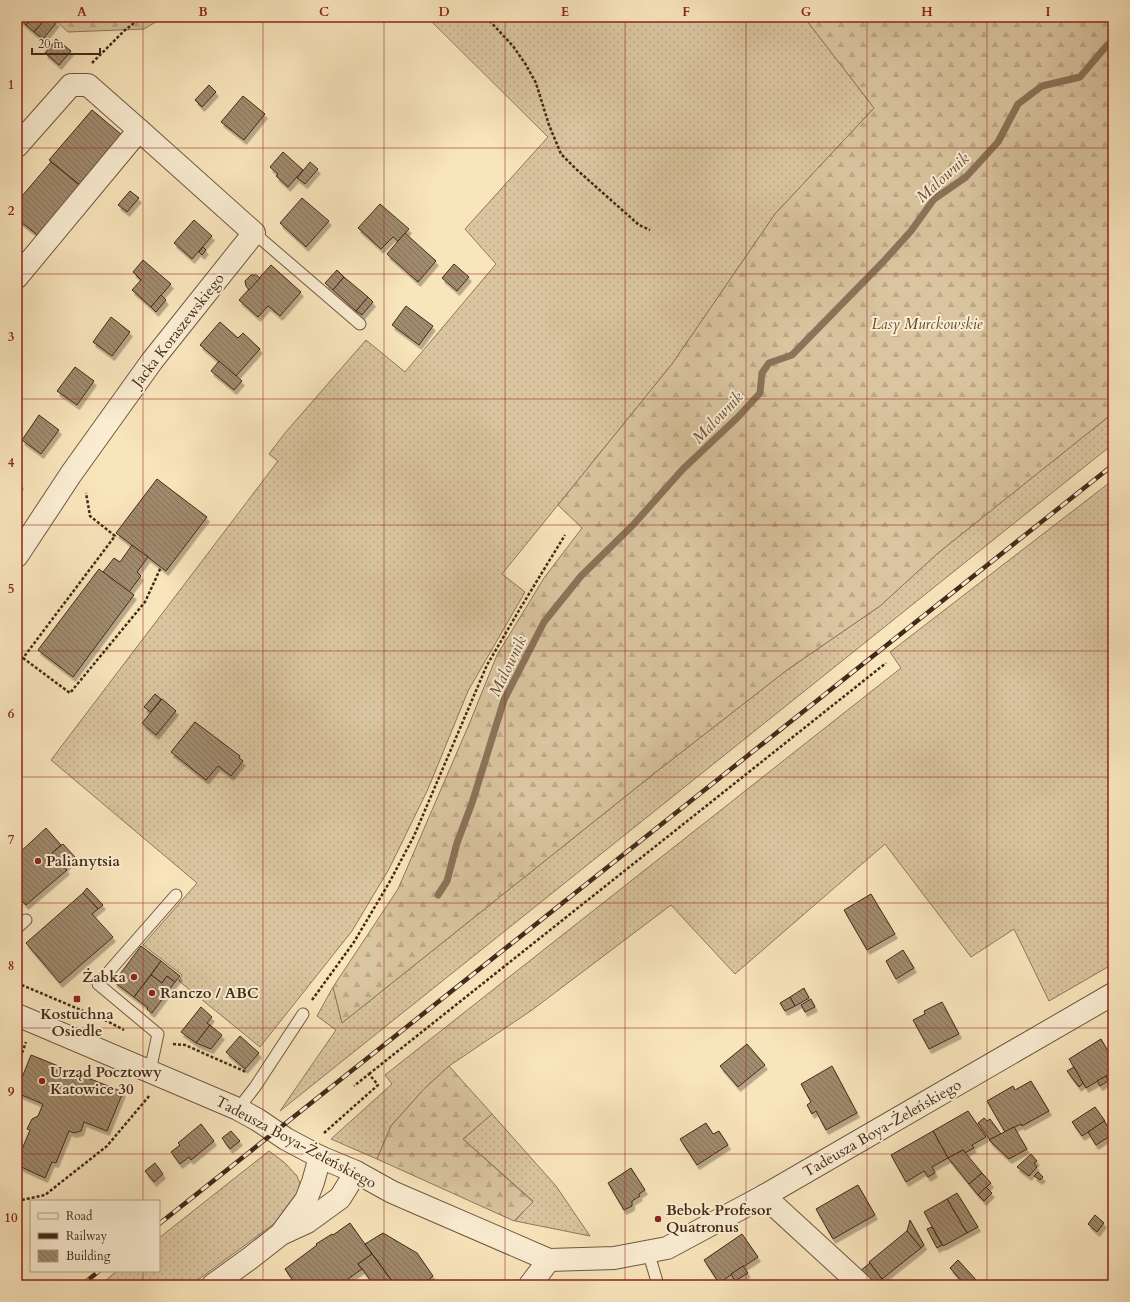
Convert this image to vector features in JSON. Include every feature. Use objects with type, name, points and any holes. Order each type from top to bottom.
[{"type":"street","points":[[17,146],[70,85],[88,85],[254,233]]},
{"type":"street","points":[[17,277],[139,130]]},
{"type":"street","name":"Jacka Koraszewskiego","points":[[17,556],[71,474],[152,361],[254,233]]},
{"type":"street","name":"Tadeusza Boya-Żeleńskiego","points":[[17,1015],[238,1108],[286,1139],[320,1157],[356,1172],[392,1192],[549,1260],[614,1258],[667,1248],[764,1196],[1113,994]]},
{"type":"street","points":[[281,1234],[306,1200],[320,1157]]},
{"type":"street","points":[[213,1285],[281,1234],[306,1222],[340,1198],[356,1172]]},
{"type":"street","points":[[764,1196],[861,1285]]},
{"type":"street","points":[[530,1285],[549,1260]]},
{"type":"lane","points":[[254,233],[360,324]]},
{"type":"lane","points":[[150,1071],[158,1034],[98,984],[176,895]]},
{"type":"lane","points":[[17,928],[26,920]]},
{"type":"lane","points":[[238,1108],[255,1087],[303,1014]]},
{"type":"lane","points":[[648,1251],[658,1285]]},
{"type":"path","points":[[70,85],[125,30],[142,17]]},
{"type":"path","points":[[486,17],[513,46],[536,83],[549,125],[562,154],[576,169],[639,225],[650,230]]},
{"type":"path","points":[[23,658],[115,536],[90,516],[85,484],[71,474]]},
{"type":"path","points":[[303,1014],[354,942],[389,883],[414,836],[487,665],[565,535]]},
{"type":"path","points":[[17,654],[70,693],[145,602],[161,567]]},
{"type":"path","points":[[354,1086],[886,663]]},
{"type":"path","points":[[17,1067],[28,1038]]},
{"type":"path","points":[[17,1201],[45,1195],[107,1146],[151,1094],[150,1071]]},
{"type":"path","points":[[323,1135],[326,1130],[378,1085],[369,1074]]},
{"type":"green space","points":[[52,17],[164,17],[144,29],[68,32]]},
{"type":"green space","points":[[427,17],[804,17],[874,108],[775,214],[672,364],[502,574],[525,592],[468,691],[428,789],[389,869],[352,931],[260,1047],[179,981],[182,975],[143,945],[197,883],[51,760],[278,461],[269,454],[285,433],[366,340],[405,372],[496,264],[465,229],[548,137]]},
{"type":"green space","name":"Lasy Murckowskie","points":[[804,17],[1113,17],[1113,413],[938,553],[880,606],[787,670],[656,772],[342,1023],[333,987],[398,889],[470,722],[497,655],[544,578],[582,528],[558,505],[672,364],[775,214],[874,108]]},
{"type":"green space","points":[[1113,413],[1113,444],[280,1111],[336,1030],[317,1016],[333,987],[342,1023],[656,772],[787,670],[880,606],[938,553]]},
{"type":"green space","points":[[1113,480],[1113,964],[1049,1001],[1014,929],[971,957],[885,844],[735,974],[671,905],[532,1010],[449,1066],[424,1089],[391,1126],[377,1159],[331,1139],[392,1084],[385,1075],[901,668],[890,652]]},
{"type":"green space","points":[[449,1066],[492,1114],[463,1139],[533,1202],[514,1221],[377,1159],[391,1126],[424,1089]]},
{"type":"green space","points":[[492,1114],[556,1186],[590,1236],[515,1221],[533,1201],[463,1139]]},
{"type":"green space","points":[[269,1151],[285,1163],[297,1176],[303,1191],[275,1223],[191,1285],[100,1285],[116,1272],[160,1272],[160,1237]]},
{"type":"building","points":[[17,17],[33,17],[26,25]]},
{"type":"building","points":[[33,17],[47,17],[34,32],[26,25]]},
{"type":"building","points":[[47,17],[51,17],[57,22],[43,39],[34,32]]},
{"type":"building","points":[[56,39],[71,51],[59,65],[45,53]]},
{"type":"building","points":[[209,85],[216,92],[202,107],[195,100]]},
{"type":"building","points":[[243,96],[265,114],[244,140],[221,122]]},
{"type":"building","points":[[92,110],[122,135],[80,185],[49,160]]},
{"type":"building","points":[[283,152],[303,170],[288,187],[276,176],[278,174],[270,167]]},
{"type":"building","points":[[51,162],[82,187],[40,237],[17,219],[17,202]]},
{"type":"building","points":[[310,162],[318,169],[305,184],[297,178]]},
{"type":"building","points":[[130,191],[139,198],[127,212],[118,205]]},
{"type":"building","points":[[302,198],[329,221],[306,247],[280,223]]},
{"type":"building","points":[[380,204],[409,229],[398,241],[393,237],[381,249],[358,228]]},
{"type":"building","points":[[194,220],[212,236],[192,259],[174,243]]},
{"type":"building","points":[[405,233],[436,261],[418,282],[387,254]]},
{"type":"building","points":[[203,247],[206,250],[202,255],[199,252]]},
{"type":"building","points":[[143,260],[171,284],[151,307],[132,290],[141,280],[133,272]]},
{"type":"building","points":[[454,264],[469,277],[457,291],[442,278]]},
{"type":"building","points":[[271,265],[301,292],[280,316],[268,306],[258,317],[239,300]]},
{"type":"building","points":[[337,270],[344,277],[333,290],[325,283]]},
{"type":"building","points":[[251,275],[256,275],[260,278],[249,290],[245,281]]},
{"type":"building","points":[[344,277],[368,297],[356,311],[333,290]]},
{"type":"building","points":[[161,295],[166,300],[156,312],[151,307]]},
{"type":"building","points":[[368,297],[373,302],[362,315],[356,311]]},
{"type":"building","points":[[406,306],[433,326],[419,345],[392,325]]},
{"type":"building","points":[[111,317],[130,332],[112,356],[93,342]]},
{"type":"building","points":[[220,322],[238,338],[243,333],[260,349],[236,376],[200,345]]},
{"type":"building","points":[[219,361],[242,381],[234,390],[211,371]]},
{"type":"building","points":[[75,367],[94,381],[77,405],[57,391]]},
{"type":"building","points":[[39,415],[59,430],[41,454],[22,440]]},
{"type":"building","points":[[157,479],[207,517],[166,571],[116,533]]},
{"type":"building","points":[[17,481],[21,484],[17,490]]},
{"type":"building","points":[[132,545],[148,557],[137,572],[141,576],[129,592],[103,572],[114,558],[120,562]]},
{"type":"building","points":[[99,569],[134,595],[73,677],[38,650]]},
{"type":"building","points":[[155,694],[161,699],[151,712],[144,707]]},
{"type":"building","points":[[162,699],[176,711],[156,735],[142,723]]},
{"type":"building","points":[[195,722],[240,756],[239,758],[243,761],[231,776],[218,766],[206,780],[171,752]]},
{"type":"building","name":"Palianytsia","points":[[46,828],[61,845],[52,853],[67,870],[26,905],[17,895],[17,855]]},
{"type":"building","points":[[63,844],[75,857],[65,867],[52,853]]},
{"type":"building","points":[[87,888],[103,905],[98,909],[83,893]]},
{"type":"building","points":[[83,893],[98,909],[92,914],[113,937],[60,983],[26,943]]},
{"type":"building","points":[[871,894],[895,934],[867,950],[844,910]]},
{"type":"building","points":[[141,946],[161,961],[134,997],[114,982]]},
{"type":"building","points":[[903,950],[914,968],[896,979],[886,961]]},
{"type":"building","points":[[161,961],[180,976],[175,982],[167,976],[162,983],[151,975]]},
{"type":"building","points":[[151,975],[162,983],[167,976],[175,982],[152,1013],[134,997]]},
{"type":"building","points":[[804,988],[809,998],[795,1006],[790,997]]},
{"type":"building","points":[[790,997],[795,1006],[785,1011],[780,1003]]},
{"type":"building","points":[[811,999],[815,1007],[805,1012],[801,1005]]},
{"type":"building","points":[[942,1002],[959,1034],[929,1049],[913,1020],[925,1014],[924,1011]]},
{"type":"building","points":[[201,1007],[212,1017],[207,1023],[210,1025],[196,1043],[181,1032]]},
{"type":"building","points":[[210,1025],[222,1035],[211,1049],[196,1043]]},
{"type":"building","points":[[240,1036],[259,1053],[245,1069],[226,1052]]},
{"type":"building","points":[[1101,1039],[1113,1060],[1113,1072],[1086,1088],[1069,1059]]},
{"type":"building","points":[[747,1044],[765,1065],[738,1087],[720,1066]]},
{"type":"building","points":[[31,1055],[123,1092],[107,1131],[84,1122],[81,1131],[74,1133],[69,1131],[56,1163],[52,1162],[45,1178],[17,1165],[17,1161],[30,1130],[27,1129],[32,1119],[38,1116],[43,1104],[17,1093]]},
{"type":"building","points":[[832,1066],[857,1113],[826,1130],[816,1111],[812,1114],[807,1105],[811,1102],[801,1084]]},
{"type":"building","points":[[1074,1067],[1083,1083],[1079,1087],[1067,1071]]},
{"type":"building","points":[[1106,1076],[1108,1081],[1100,1086],[1097,1081]]},
{"type":"building","points":[[1031,1081],[1049,1111],[1022,1126],[1021,1124],[1005,1132],[987,1101],[1013,1086],[1015,1090]]},
{"type":"building","points":[[1095,1107],[1105,1121],[1082,1136],[1072,1122]]},
{"type":"building","points":[[968,1111],[986,1137],[972,1145],[974,1148],[965,1153],[963,1150],[948,1158],[933,1131]]},
{"type":"building","points":[[984,1118],[987,1121],[990,1119],[1001,1134],[990,1140],[978,1123]]},
{"type":"building","points":[[1104,1121],[1113,1134],[1096,1145],[1088,1132]]},
{"type":"building","points":[[706,1123],[713,1134],[719,1131],[728,1145],[697,1165],[680,1139]]},
{"type":"building","points":[[201,1124],[214,1141],[191,1160],[189,1157],[180,1164],[171,1152],[180,1145],[178,1143]]},
{"type":"building","points":[[1014,1127],[1027,1149],[1009,1159],[989,1140]]},
{"type":"building","points":[[231,1131],[240,1141],[230,1149],[222,1138]]},
{"type":"building","points":[[933,1131],[948,1158],[932,1167],[935,1173],[928,1177],[924,1171],[906,1182],[891,1155]]},
{"type":"building","points":[[963,1150],[982,1173],[969,1184],[948,1158]]},
{"type":"building","points":[[1031,1154],[1037,1161],[1034,1163],[1037,1167],[1029,1176],[1017,1167]]},
{"type":"building","points":[[155,1163],[163,1174],[154,1182],[145,1171]]},
{"type":"building","points":[[631,1168],[645,1190],[639,1194],[640,1196],[632,1201],[632,1206],[624,1210],[608,1183]]},
{"type":"building","points":[[1038,1172],[1043,1177],[1040,1180],[1034,1176]]},
{"type":"building","points":[[982,1173],[991,1183],[978,1195],[969,1184]]},
{"type":"building","points":[[858,1185],[875,1215],[833,1239],[816,1209]]},
{"type":"building","points":[[986,1187],[992,1193],[984,1201],[978,1195]]},
{"type":"building","points":[[957,1193],[978,1227],[967,1233],[947,1199]]},
{"type":"building","points":[[947,1199],[967,1233],[943,1246],[924,1212]]},
{"type":"building","points":[[1095,1215],[1104,1223],[1097,1232],[1088,1224]]},
{"type":"building","points":[[910,1220],[924,1245],[921,1248],[907,1231]]},
{"type":"building","points":[[350,1223],[372,1254],[358,1264],[362,1269],[348,1279],[353,1285],[296,1285],[285,1269],[317,1245],[316,1244],[332,1234],[333,1235]]},
{"type":"building","points":[[932,1227],[942,1245],[937,1248],[927,1229]]},
{"type":"building","points":[[907,1231],[921,1248],[882,1279],[869,1262]]},
{"type":"building","points":[[383,1233],[417,1253],[433,1276],[425,1283],[426,1285],[395,1285],[365,1244]]},
{"type":"building","points":[[742,1234],[758,1257],[719,1283],[704,1260]]},
{"type":"building","points":[[372,1254],[395,1285],[374,1285],[358,1264]]},
{"type":"building","points":[[958,1260],[978,1282],[974,1285],[962,1285],[963,1283],[950,1268]]},
{"type":"building","points":[[870,1263],[882,1279],[874,1285],[860,1271]]},
{"type":"building","points":[[743,1266],[748,1273],[735,1281],[731,1274]]},
{"type":"waterway","name":"Malownik","points":[[438,895],[447,881],[457,843],[472,803],[504,700],[544,622],[581,576],[633,525],[683,469],[738,417],[760,393],[762,373],[769,363],[792,355],[883,262],[911,231],[934,199],[966,177],[998,142],[1018,104],[1042,86],[1080,77],[1113,40]]},
{"type":"railway","points":[[160,1223],[1113,465]]},
{"type":"railway","points":[[82,1285],[98,1272]]},
{"type":"place","name":"Palianytsia","points":[[38,861]]},
{"type":"place","name":"Żabka","points":[[134,977]]},
{"type":"place","name":"Ranczo / ABC","points":[[152,993]]},
{"type":"place","name":"Kostuchna Osiedle","points":[[77,999]]},
{"type":"place","name":"Urząd Pocztowy Katowice 30","points":[[42,1081]]},
{"type":"place","name":"Bebok Profesor Quatronus","points":[[658,1219]]}]
